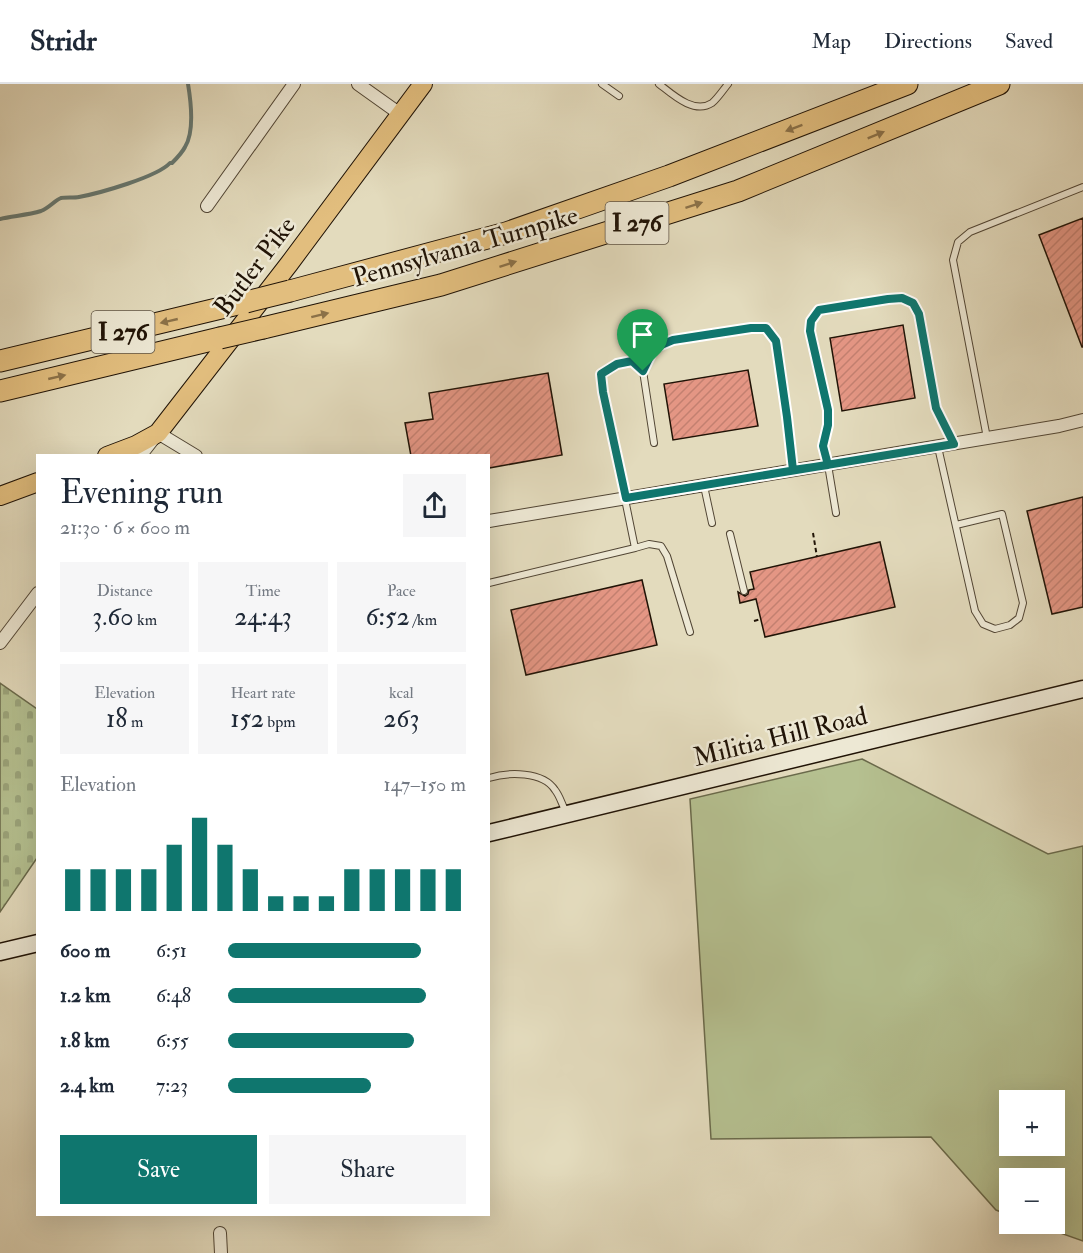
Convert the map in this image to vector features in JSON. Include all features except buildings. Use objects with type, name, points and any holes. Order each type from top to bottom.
[{"type":"highway","name":"Pennsylvania Turnpike","points":[[0,361],[290,291],[506,233],[669,176],[907,84]]},
{"type":"highway","name":"Pennsylvania Turnpike","points":[[0,391],[441,285],[738,191],[999,84]]},
{"type":"main road","name":"Butler Pike","points":[[112,454],[158,433],[289,264],[423,84]]},
{"type":"main road","points":[[0,496],[36,483]]},
{"type":"street","points":[[207,206],[294,84]]},
{"type":"street","points":[[358,84],[400,114]]},
{"type":"street","points":[[490,521],[954,444],[1083,420]]},
{"type":"street","points":[[142,454],[158,433],[193,454]]},
{"type":"street","points":[[0,643],[36,596]]},
{"type":"street","name":"Militia Hill Road","points":[[490,833],[1083,689]]},
{"type":"street","points":[[0,952],[36,943]]},
{"type":"street","points":[[220,1233],[221,1253]]},
{"type":"lane","points":[[602,84],[619,96]]},
{"type":"lane","points":[[659,84],[694,106],[714,102],[728,84]]},
{"type":"lane","points":[[987,438],[953,260],[958,242],[970,232],[1083,187]]},
{"type":"lane","points":[[836,513],[823,446],[828,425],[828,410],[810,331],[811,321],[819,310],[888,299],[902,298],[913,303],[919,314],[936,408],[954,444]]},
{"type":"lane","points":[[654,444],[643,371],[654,348],[673,340],[751,328],[766,328],[776,341],[793,470]]},
{"type":"lane","points":[[635,548],[601,374],[617,364],[632,361],[643,371]]},
{"type":"lane","points":[[938,446],[975,610],[982,624],[995,629],[1010,625],[1019,618],[1023,603],[1002,514],[956,525]]},
{"type":"lane","points":[[704,485],[712,523]]},
{"type":"lane","points":[[730,534],[744,591]]},
{"type":"lane","points":[[490,583],[649,544],[661,546],[667,556],[690,632]]},
{"type":"lane","points":[[490,778],[523,774],[545,781],[555,788],[567,814]]},
{"type":"path","points":[[813,533],[817,556]]},
{"type":"path","points":[[754,621],[761,619]]},
{"type":"green space","points":[[0,683],[36,708],[36,859],[0,912]]},
{"type":"green space","points":[[862,759],[1048,854],[1083,846],[1083,1241],[1063,1234],[1065,1168],[999,1168],[999,1211],[931,1137],[711,1139],[690,799]]},
{"type":"waterway","points":[[0,219],[41,211],[61,198],[79,197],[128,184],[172,163],[184,149],[190,133],[191,108],[188,84]]},
{"type":"route","points":[[643,371],[632,361],[617,364],[601,374],[626,498],[954,444],[936,408],[919,314],[913,303],[902,298],[819,310],[811,321],[810,331],[828,410],[828,425],[823,446],[828,465],[793,470],[776,341],[766,328],[751,328],[673,340],[654,348],[643,371]]}]
